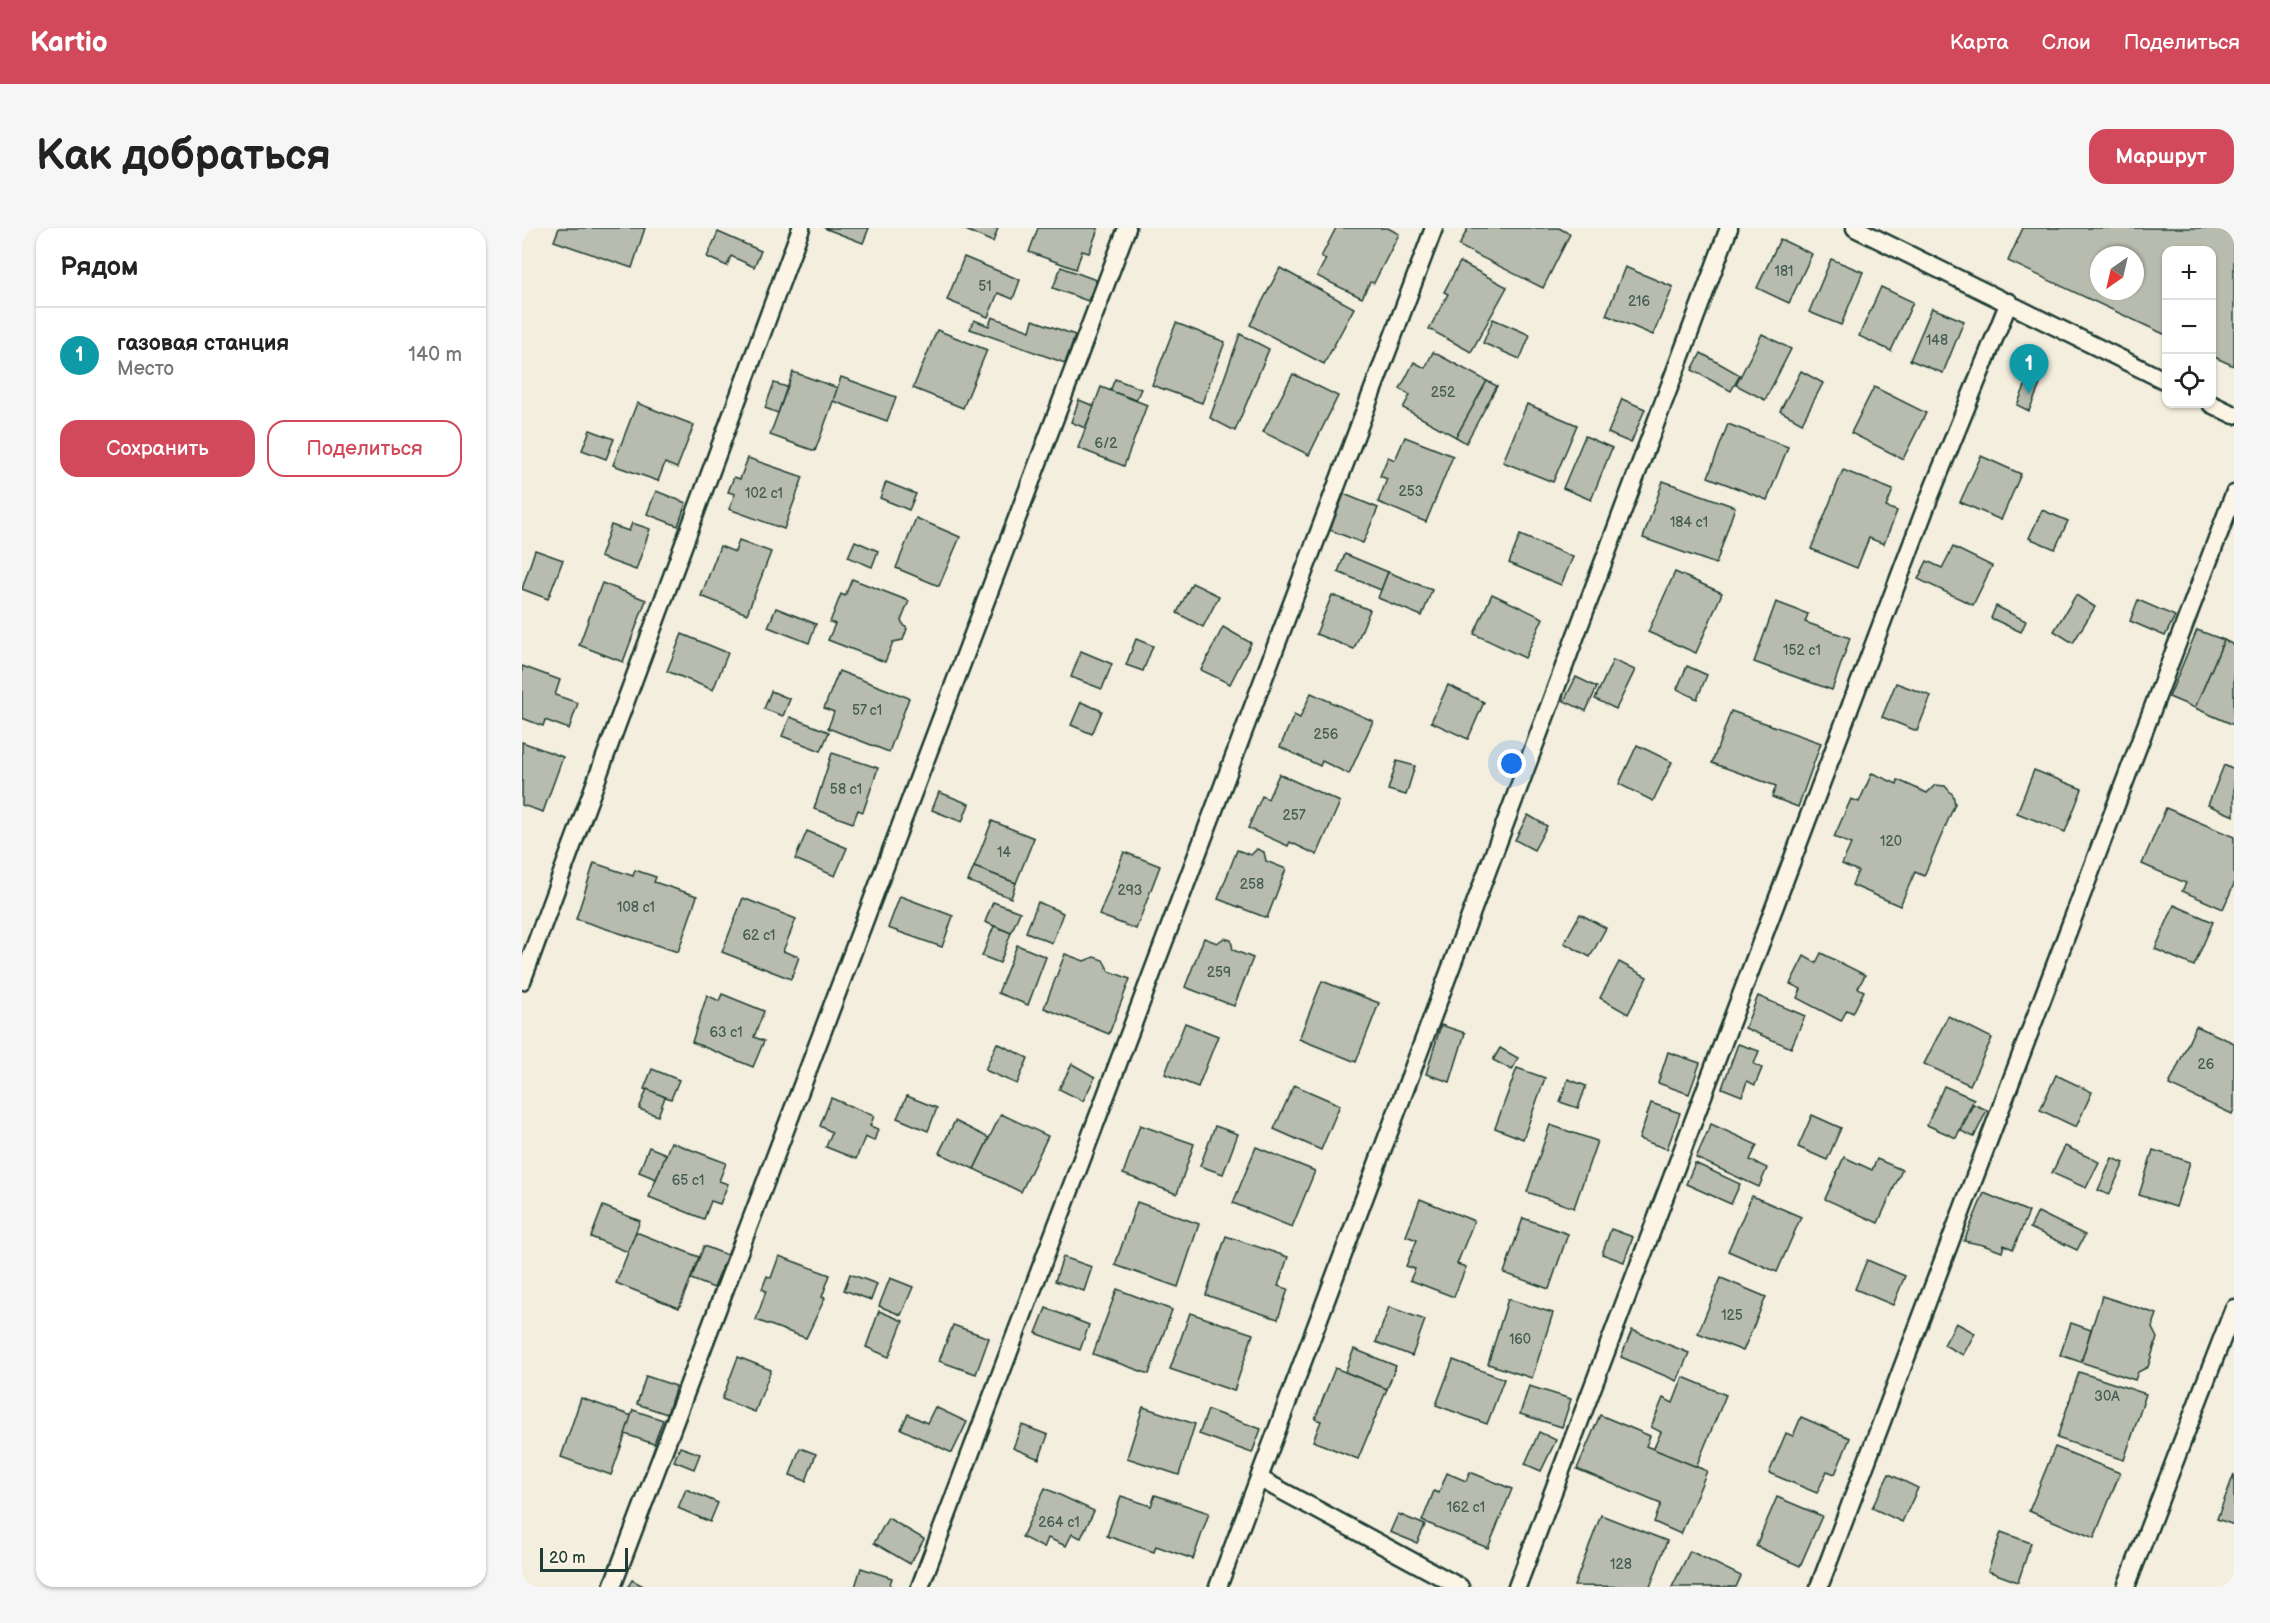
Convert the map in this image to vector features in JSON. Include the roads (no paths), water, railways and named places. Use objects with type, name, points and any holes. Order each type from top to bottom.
[{"type":"lane","points":[[522,981],[801,228]]},
{"type":"lane","points":[[612,1587],[1128,228]]},
{"type":"lane","points":[[920,1587],[1434,228]]},
{"type":"lane","points":[[1218,1587],[1729,228]]},
{"type":"lane","points":[[1855,228],[2162,379]]},
{"type":"lane","points":[[1517,1587],[1930,496],[2008,302]]},
{"type":"lane","points":[[2216,406],[2234,415]]},
{"type":"lane","points":[[1819,1587],[2234,494]]},
{"type":"lane","points":[[2126,1587],[2234,1308]]},
{"type":"lane","points":[[1260,1479],[1460,1587]]},
{"type":"place","name":"газовая станция","points":[[2029,394]]}]
